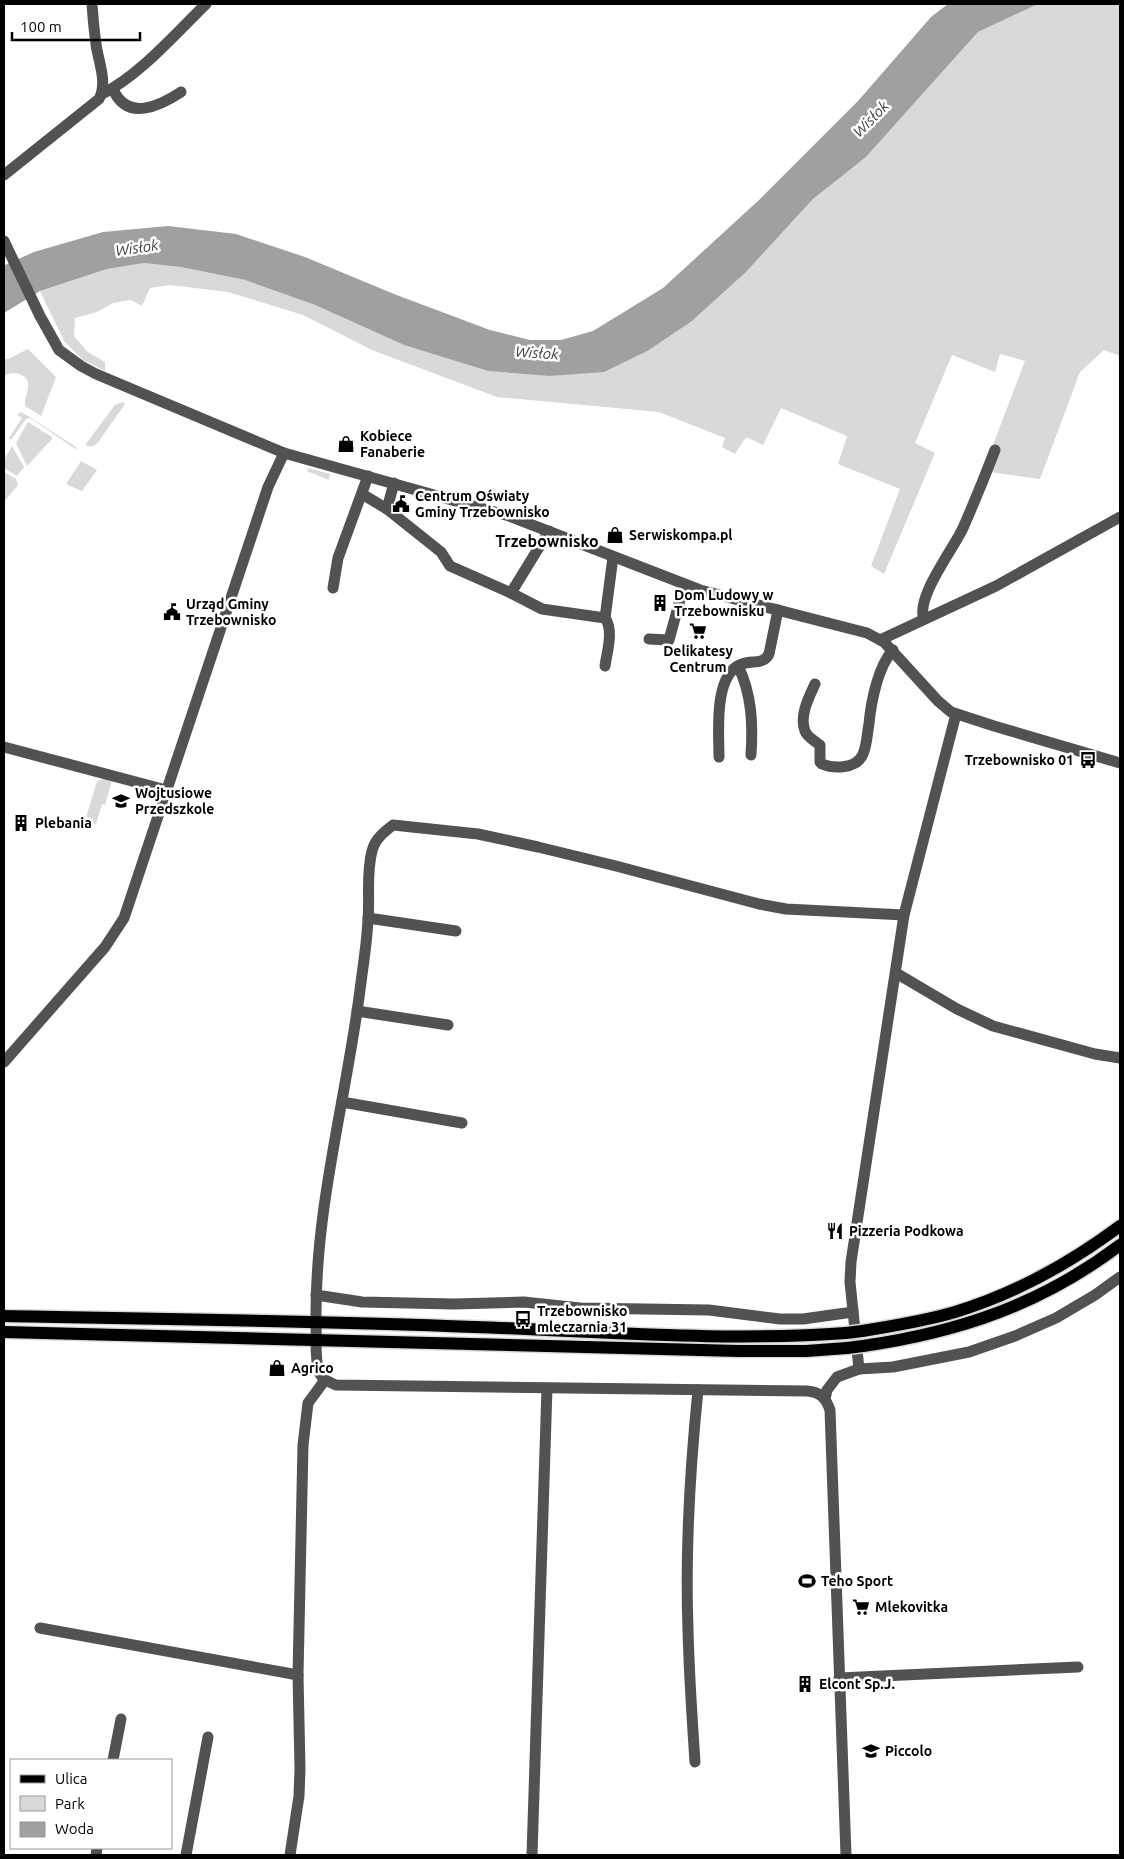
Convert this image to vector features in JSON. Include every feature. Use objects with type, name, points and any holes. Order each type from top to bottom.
[{"type":"main road","points":[[4,1316],[316,1322],[568,1332],[741,1336],[806,1336],[846,1333],[912,1323],[955,1312],[988,1300],[1066,1263],[1120,1226]]},
{"type":"main road","points":[[4,1332],[730,1351],[806,1351],[847,1348],[908,1340],[943,1332],[1004,1311],[1070,1278],[1120,1245]]},
{"type":"street","points":[[4,176],[97,103],[102,94],[102,78],[92,4]]},
{"type":"street","points":[[102,94],[113,89],[141,66],[206,4]]},
{"type":"street","points":[[113,89],[126,104],[140,109],[155,106],[181,92]]},
{"type":"street","points":[[4,241],[40,316],[59,350],[81,366],[284,453],[394,482],[509,516],[684,585],[848,627],[880,640],[893,650],[938,701],[945,708],[956,714],[1120,763]]},
{"type":"street","points":[[924,619],[922,607],[932,583],[962,530],[995,450]]},
{"type":"street","points":[[4,1062],[114,936],[124,918],[268,487],[284,453]]},
{"type":"street","points":[[333,588],[338,558],[368,476]]},
{"type":"street","points":[[387,509],[394,482]]},
{"type":"street","points":[[362,494],[387,509],[441,552],[450,566],[542,609],[605,618]]},
{"type":"street","points":[[880,640],[996,586],[1120,517]]},
{"type":"street","points":[[511,593],[550,531]]},
{"type":"street","points":[[605,666],[609,635],[608,623],[605,618],[613,557]]},
{"type":"street","points":[[650,638],[669,640],[684,585]]},
{"type":"street","points":[[719,757],[720,710],[726,679],[741,664],[761,662],[766,659],[769,654],[778,610]]},
{"type":"street","points":[[815,684],[805,709],[804,730],[820,745],[820,762],[822,764],[846,766],[854,764],[863,756],[873,699],[887,657],[893,650]]},
{"type":"street","points":[[738,666],[743,676],[751,708],[751,755]]},
{"type":"street","points":[[859,1369],[850,1282],[851,1262],[904,915],[956,714]]},
{"type":"street","points":[[4,747],[166,790]]},
{"type":"street","points":[[825,1399],[817,1393],[807,1391],[336,1385],[325,1380],[320,1373],[316,1340],[316,1295],[323,1207],[357,1011],[368,918],[369,868],[372,849],[380,836],[393,825],[478,834],[616,866],[708,892],[768,906],[786,909],[904,915]]},
{"type":"street","points":[[368,918],[456,931]]},
{"type":"street","points":[[896,973],[993,1026],[1095,1054],[1120,1058]]},
{"type":"street","points":[[357,1011],[448,1025]]},
{"type":"street","points":[[342,1102],[462,1123]]},
{"type":"street","points":[[846,1855],[830,1415],[825,1399],[827,1390],[837,1377],[859,1369],[920,1363],[970,1352],[1015,1336],[1056,1318],[1095,1295],[1120,1277]]},
{"type":"street","points":[[316,1295],[362,1302],[454,1304],[524,1302],[580,1308],[710,1310],[780,1319],[803,1319],[853,1312]]},
{"type":"street","points":[[290,1855],[299,1796],[298,1675],[303,1445],[308,1403],[325,1380]]},
{"type":"street","points":[[532,1855],[547,1388]]},
{"type":"street","points":[[695,1762],[688,1629],[688,1551],[690,1473],[698,1390]]},
{"type":"street","points":[[40,1628],[298,1675]]},
{"type":"street","points":[[839,1678],[1078,1667]]},
{"type":"street","points":[[114,1759],[121,1719]]},
{"type":"street","points":[[186,1855],[208,1737]]},
{"type":"green space","points":[[1038,4],[1120,4],[1120,356],[1104,350],[1080,372],[1040,479],[983,471],[1025,361],[1000,354],[995,372],[952,355],[915,443],[935,453],[884,574],[871,566],[900,489],[838,464],[847,436],[781,408],[763,445],[746,437],[735,454],[722,447],[725,438],[659,412],[497,397],[372,350],[303,315],[228,292],[170,285],[150,288],[142,306],[131,300],[113,303],[97,312],[75,318],[74,336],[88,352],[105,362],[105,371],[83,360],[64,341],[40,291],[107,269],[144,263],[181,267],[245,280],[315,305],[404,345],[488,371],[549,376],[649,350],[692,321],[746,272],[813,199],[866,157],[978,32]]},
{"type":"green space","points":[[28,349],[56,377],[41,416],[25,406],[28,388],[27,380],[19,374],[13,373],[4,376],[4,359],[8,359]]},
{"type":"green space","points":[[123,402],[125,404],[98,443],[91,446],[85,445],[115,405]]},
{"type":"green space","points":[[21,412],[76,447],[77,450],[30,418],[26,419],[11,440],[9,438],[22,418],[17,415]]},
{"type":"green space","points":[[28,422],[52,437],[52,439],[27,466],[16,443]]},
{"type":"green space","points":[[12,446],[24,467],[17,476],[4,468],[4,460]]},
{"type":"green space","points":[[81,461],[97,470],[82,491],[66,484]]},
{"type":"green space","points":[[308,468],[330,474],[329,480],[307,471]]},
{"type":"green space","points":[[4,472],[16,479],[18,485],[4,502]]},
{"type":"green space","points":[[106,778],[112,780],[105,805],[102,804],[96,824],[85,821],[97,781]]},
{"type":"water","name":"Wisłok","points":[[948,4],[1038,4],[978,32],[866,157],[813,199],[746,272],[692,321],[649,350],[604,372],[549,376],[488,371],[404,345],[315,305],[245,280],[181,267],[144,263],[107,269],[40,291],[4,313],[4,266],[7,264],[34,252],[103,232],[168,226],[236,234],[305,257],[394,294],[490,330],[530,340],[561,340],[593,331],[663,288],[759,200],[858,101],[931,17]]},
{"type":"place","name":"Kobiece Fanaberie","points":[[346,444]]},
{"type":"place","name":"Centrum Oświaty Gminy Trzebownisko","points":[[401,504]]},
{"type":"place","name":"Serwiskompa.pl","points":[[615,535]]},
{"type":"place","name":"Dom Ludowy w Trzebownisku","points":[[660,603]]},
{"type":"place","name":"Urząd Gminy Trzebownisko","points":[[172,612]]},
{"type":"place","name":"Delikatesy Centrum","points":[[698,631]]},
{"type":"place","name":"Trzebownisko 01","points":[[1088,760]]},
{"type":"place","name":"Wojtusiowe Przedszkole","points":[[121,801]]},
{"type":"place","name":"Plebania","points":[[21,823]]},
{"type":"place","name":"Pizzeria Podkowa","points":[[835,1231]]},
{"type":"place","name":"Trzebownisko mleczarnia 31","points":[[523,1319]]},
{"type":"place","name":"Agrico","points":[[277,1368]]},
{"type":"place","name":"Teho Sport","points":[[807,1581]]},
{"type":"place","name":"Mlekovitka","points":[[861,1607]]},
{"type":"place","name":"Elcont Sp.J.","points":[[805,1684]]},
{"type":"place","name":"Piccolo","points":[[871,1751]]},
{"type":"district","name":"Trzebownisko","points":[[547,541]]}]
